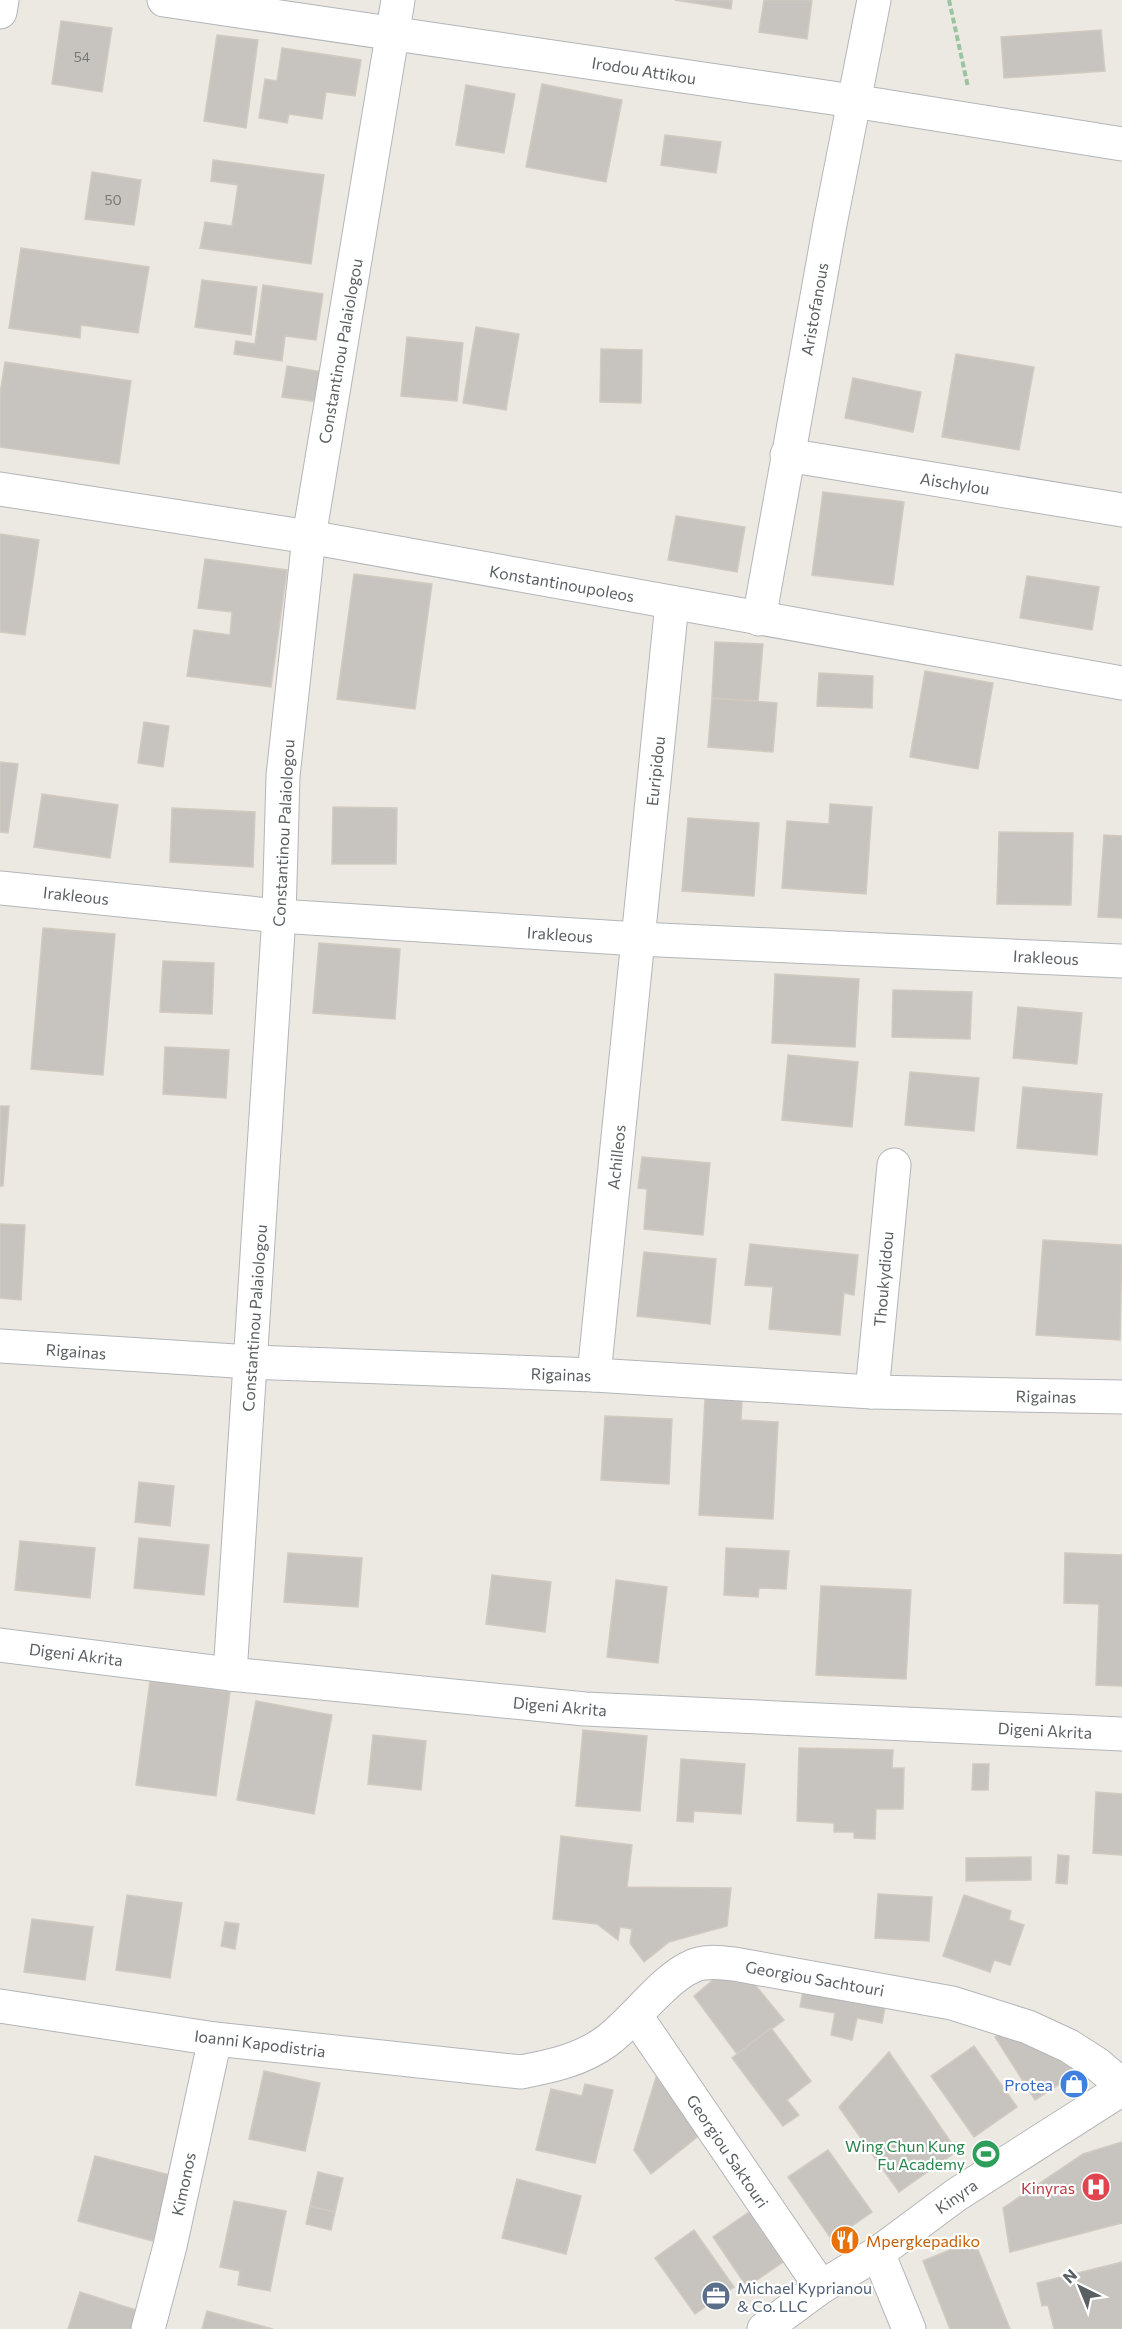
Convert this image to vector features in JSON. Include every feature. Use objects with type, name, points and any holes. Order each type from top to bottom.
[{"type":"street","points":[[0,12],[2,0]]},
{"type":"street","name":"Irodou Attikou","points":[[164,0],[853,101],[1122,144]]},
{"type":"street","name":"Constantinou Palaiologou","points":[[230,1674],[279,916],[283,776],[309,537],[398,0]]},
{"type":"street","name":"Aristofanous","points":[[759,619],[787,455],[874,0]]},
{"type":"street","name":"Aischylou","points":[[787,455],[1122,510]]},
{"type":"street","name":"Konstantinoupoleos","points":[[0,489],[309,537],[1122,683]]},
{"type":"street","name":"Euripidou","points":[[638,939],[672,603]]},
{"type":"street","name":"Irakleous","points":[[0,888],[279,916],[638,939],[1122,960]]},
{"type":"street","name":"Achilleos","points":[[594,1375],[638,939]]},
{"type":"street","name":"Thoukydidou","points":[[872,1392],[894,1165]]},
{"type":"street","name":"Rigainas","points":[[0,1346],[251,1362],[594,1375],[872,1392],[1122,1397]]},
{"type":"street","name":"Digeni Akrita","points":[[0,1645],[230,1674],[585,1709],[1122,1734]]},
{"type":"street","name":"Georgiou Sachtouri","points":[[521,2072],[556,2066],[582,2056],[607,2041],[680,1974],[694,1965],[710,1962],[734,1964],[952,2003],[1028,2026],[1069,2046],[1097,2064],[1122,2087]]},
{"type":"street","name":"Ioanni Kapodistria","points":[[0,2006],[215,2039],[521,2072]]},
{"type":"street","name":"Georgiou Saktouri","points":[[636,2016],[821,2287]]},
{"type":"street","name":"Kimonos","points":[[148,2329],[170,2246],[215,2039]]},
{"type":"street","name":"Kinyra","points":[[764,2329],[821,2287],[878,2253],[956,2195],[1122,2087]]},
{"type":"street","points":[[878,2253],[909,2329]]},
{"type":"path","points":[[949,0],[975,120]]},
{"type":"building","points":[[675,0],[732,0],[731,9]]},
{"type":"building","points":[[764,0],[812,0],[807,39],[759,32]]},
{"type":"building","points":[[61,21],[112,28],[102,92],[52,84]]},
{"type":"building","points":[[1101,30],[1105,71],[1004,78],[1001,37]]},
{"type":"building","points":[[217,35],[258,40],[246,128],[204,121]]},
{"type":"building","points":[[282,48],[361,60],[355,96],[326,92],[322,119],[289,114],[287,123],[259,118],[265,79],[277,81]]},
{"type":"building","points":[[542,84],[622,100],[606,182],[526,167]]},
{"type":"building","points":[[466,85],[515,94],[504,153],[456,145]]},
{"type":"building","points":[[665,135],[721,142],[716,173],[661,165]]},
{"type":"building","points":[[213,160],[324,175],[311,264],[200,248],[205,222],[232,226],[238,185],[211,181]]},
{"type":"building","points":[[92,172],[141,180],[134,225],[85,219]]},
{"type":"building","points":[[21,248],[149,267],[138,333],[81,325],[80,338],[9,328]]},
{"type":"building","points":[[202,280],[257,287],[251,335],[195,327]]},
{"type":"building","points":[[263,285],[323,294],[316,340],[285,336],[282,361],[234,354],[236,341],[255,344]]},
{"type":"building","points":[[476,327],[519,334],[506,410],[463,403]]},
{"type":"building","points":[[407,337],[463,343],[457,401],[401,396]]},
{"type":"building","points":[[601,349],[642,350],[641,403],[600,402]]},
{"type":"building","points":[[956,354],[1034,367],[1019,450],[942,437]]},
{"type":"building","points":[[5,362],[131,381],[119,464],[0,447],[0,394]]},
{"type":"building","points":[[287,366],[323,372],[319,402],[282,397]]},
{"type":"building","points":[[853,378],[921,392],[913,432],[845,418]]},
{"type":"building","points":[[823,492],[904,502],[893,585],[812,575]]},
{"type":"building","points":[[676,516],[745,527],[737,572],[668,560]]},
{"type":"building","points":[[0,534],[39,540],[25,635],[0,632]]},
{"type":"building","points":[[205,559],[287,570],[271,687],[187,676],[194,630],[230,635],[232,612],[198,608]]},
{"type":"building","points":[[354,574],[432,584],[415,709],[337,699]]},
{"type":"building","points":[[1027,576],[1099,587],[1092,630],[1020,618]]},
{"type":"building","points":[[715,642],[763,644],[758,701],[712,698]]},
{"type":"building","points":[[925,671],[993,683],[978,769],[910,757]]},
{"type":"building","points":[[819,673],[873,676],[872,708],[817,706]]},
{"type":"building","points":[[712,698],[777,703],[773,752],[708,747]]},
{"type":"building","points":[[144,722],[169,726],[163,767],[138,763]]},
{"type":"building","points":[[0,762],[18,764],[8,833],[0,832]]},
{"type":"building","points":[[42,794],[118,805],[110,858],[34,847]]},
{"type":"building","points":[[830,804],[872,807],[866,894],[782,888],[787,821],[829,824]]},
{"type":"building","points":[[333,807],[397,808],[396,864],[332,864]]},
{"type":"building","points":[[172,808],[255,812],[253,867],[170,862]]},
{"type":"building","points":[[688,818],[759,823],[754,896],[682,891]]},
{"type":"building","points":[[999,832],[1073,833],[1071,905],[997,904]]},
{"type":"building","points":[[1104,835],[1122,836],[1122,918],[1098,917]]},
{"type":"building","points":[[43,928],[115,934],[103,1075],[31,1069]]},
{"type":"building","points":[[319,943],[400,949],[395,1019],[313,1013]]},
{"type":"building","points":[[163,961],[214,963],[212,1014],[160,1012]]},
{"type":"building","points":[[775,974],[859,979],[855,1047],[772,1043]]},
{"type":"building","points":[[893,990],[972,992],[970,1039],[892,1037]]},
{"type":"building","points":[[1018,1007],[1082,1013],[1077,1064],[1013,1058]]},
{"type":"building","points":[[165,1047],[229,1050],[226,1098],[163,1094]]},
{"type":"building","points":[[788,1055],[858,1062],[852,1127],[782,1120]]},
{"type":"building","points":[[910,1072],[979,1078],[974,1131],[905,1125]]},
{"type":"building","points":[[1023,1087],[1102,1094],[1097,1155],[1017,1148]]},
{"type":"building","points":[[0,1106],[9,1106],[3,1186],[0,1186]]},
{"type":"building","points":[[642,1157],[710,1163],[703,1235],[644,1229],[647,1189],[638,1188]]},
{"type":"building","points":[[0,1224],[25,1225],[21,1300],[0,1298]]},
{"type":"building","points":[[1043,1240],[1122,1245],[1120,1340],[1036,1335]]},
{"type":"building","points":[[750,1244],[858,1255],[854,1295],[844,1293],[840,1335],[769,1329],[773,1287],[745,1285]]},
{"type":"building","points":[[644,1252],[716,1259],[710,1324],[637,1316]]},
{"type":"building","points":[[705,1399],[742,1400],[741,1420],[778,1422],[773,1519],[699,1515]]},
{"type":"building","points":[[605,1416],[672,1419],[669,1484],[601,1480]]},
{"type":"building","points":[[139,1482],[174,1486],[170,1526],[135,1522]]},
{"type":"building","points":[[139,1538],[209,1545],[204,1595],[134,1588]]},
{"type":"building","points":[[20,1541],[95,1548],[90,1598],[15,1590]]},
{"type":"building","points":[[726,1548],[789,1551],[786,1589],[759,1588],[758,1597],[724,1595]]},
{"type":"building","points":[[288,1553],[362,1558],[358,1607],[284,1602]]},
{"type":"building","points":[[1065,1553],[1122,1555],[1122,1686],[1096,1685],[1099,1604],[1064,1603]]},
{"type":"building","points":[[492,1575],[551,1582],[545,1632],[486,1624]]},
{"type":"building","points":[[616,1580],[667,1587],[658,1663],[607,1657]]},
{"type":"building","points":[[821,1586],[911,1590],[906,1679],[816,1675]]},
{"type":"building","points":[[150,1681],[230,1692],[216,1796],[136,1785]]},
{"type":"building","points":[[256,1701],[332,1715],[314,1814],[237,1800]]},
{"type":"building","points":[[583,1730],[647,1736],[640,1811],[576,1806]]},
{"type":"building","points":[[373,1735],[426,1741],[421,1790],[368,1784]]},
{"type":"building","points":[[799,1748],[893,1750],[892,1768],[904,1768],[903,1809],[876,1809],[875,1839],[854,1838],[854,1832],[834,1832],[834,1823],[797,1821]]},
{"type":"building","points":[[681,1759],[745,1764],[741,1814],[694,1811],[693,1822],[677,1821]]},
{"type":"building","points":[[973,1764],[989,1764],[988,1790],[972,1790]]},
{"type":"building","points":[[1096,1792],[1122,1794],[1122,1855],[1093,1853]]},
{"type":"building","points":[[561,1836],[632,1845],[627,1887],[731,1888],[727,1926],[669,1942],[644,1962],[630,1943],[632,1929],[620,1927],[618,1940],[597,1924],[553,1919]]},
{"type":"building","points":[[1058,1855],[1069,1856],[1067,1884],[1056,1883]]},
{"type":"building","points":[[1031,1857],[1031,1880],[966,1881],[966,1858]]},
{"type":"building","points":[[878,1894],[932,1897],[929,1941],[875,1938]]},
{"type":"building","points":[[127,1895],[182,1903],[170,1978],[116,1970]]},
{"type":"building","points":[[964,1895],[1011,1911],[1009,1920],[1024,1925],[1010,1965],[994,1960],[990,1972],[943,1956]]},
{"type":"building","points":[[32,1919],[93,1927],[85,1980],[24,1972]]},
{"type":"building","points":[[225,1922],[239,1924],[235,1949],[221,1946]]},
{"type":"building","points":[[720,1974],[747,1975],[784,2020],[737,2054],[694,1996]]},
{"type":"building","points":[[803,1991],[885,2007],[882,2023],[857,2018],[852,2040],[831,2035],[835,2013],[800,2007]]},
{"type":"building","points":[[771,2028],[811,2081],[787,2100],[799,2115],[783,2126],[732,2058]]},
{"type":"building","points":[[1009,2029],[1080,2071],[1035,2100],[995,2037]]},
{"type":"building","points":[[974,2046],[1017,2107],[974,2137],[931,2076]]},
{"type":"building","points":[[889,2052],[957,2151],[899,2192],[839,2107]]},
{"type":"building","points":[[264,2071],[320,2083],[305,2151],[249,2139]]},
{"type":"building","points":[[656,2077],[701,2134],[651,2174],[634,2150]]},
{"type":"building","points":[[585,2084],[613,2090],[595,2163],[536,2150],[551,2089],[582,2096]]},
{"type":"building","points":[[1122,2142],[1122,2223],[1010,2252],[1003,2208],[1083,2154]]},
{"type":"building","points":[[828,2150],[872,2212],[832,2240],[788,2177]]},
{"type":"building","points":[[95,2156],[170,2175],[153,2241],[78,2221]]},
{"type":"building","points":[[318,2172],[343,2178],[335,2212],[310,2206]]},
{"type":"building","points":[[517,2179],[581,2196],[566,2254],[502,2238]]},
{"type":"building","points":[[234,2201],[286,2211],[270,2291],[238,2285],[240,2271],[220,2267]]},
{"type":"building","points":[[310,2206],[335,2212],[331,2230],[306,2224]]},
{"type":"building","points":[[749,2212],[783,2262],[747,2287],[713,2237]]},
{"type":"building","points":[[694,2230],[734,2287],[695,2314],[655,2258]]},
{"type":"building","points":[[974,2240],[1010,2329],[950,2329],[923,2261]]},
{"type":"building","points":[[1122,2262],[1122,2329],[1054,2329],[1048,2305],[1042,2306],[1037,2283]]},
{"type":"building","points":[[80,2292],[145,2313],[139,2329],[68,2329]]},
{"type":"building","points":[[207,2311],[273,2329],[202,2329]]},
{"type":"place","name":"Protea","points":[[1074,2084]]},
{"type":"place","name":"Wing Chun Kung Fu Academy","points":[[986,2154]]},
{"type":"place","name":"Kinyras","points":[[1096,2187]]},
{"type":"place","name":"Mpergkepadiko","points":[[845,2240]]},
{"type":"place","name":"Michael Kyprianou & Co. LLC","points":[[716,2296]]}]
